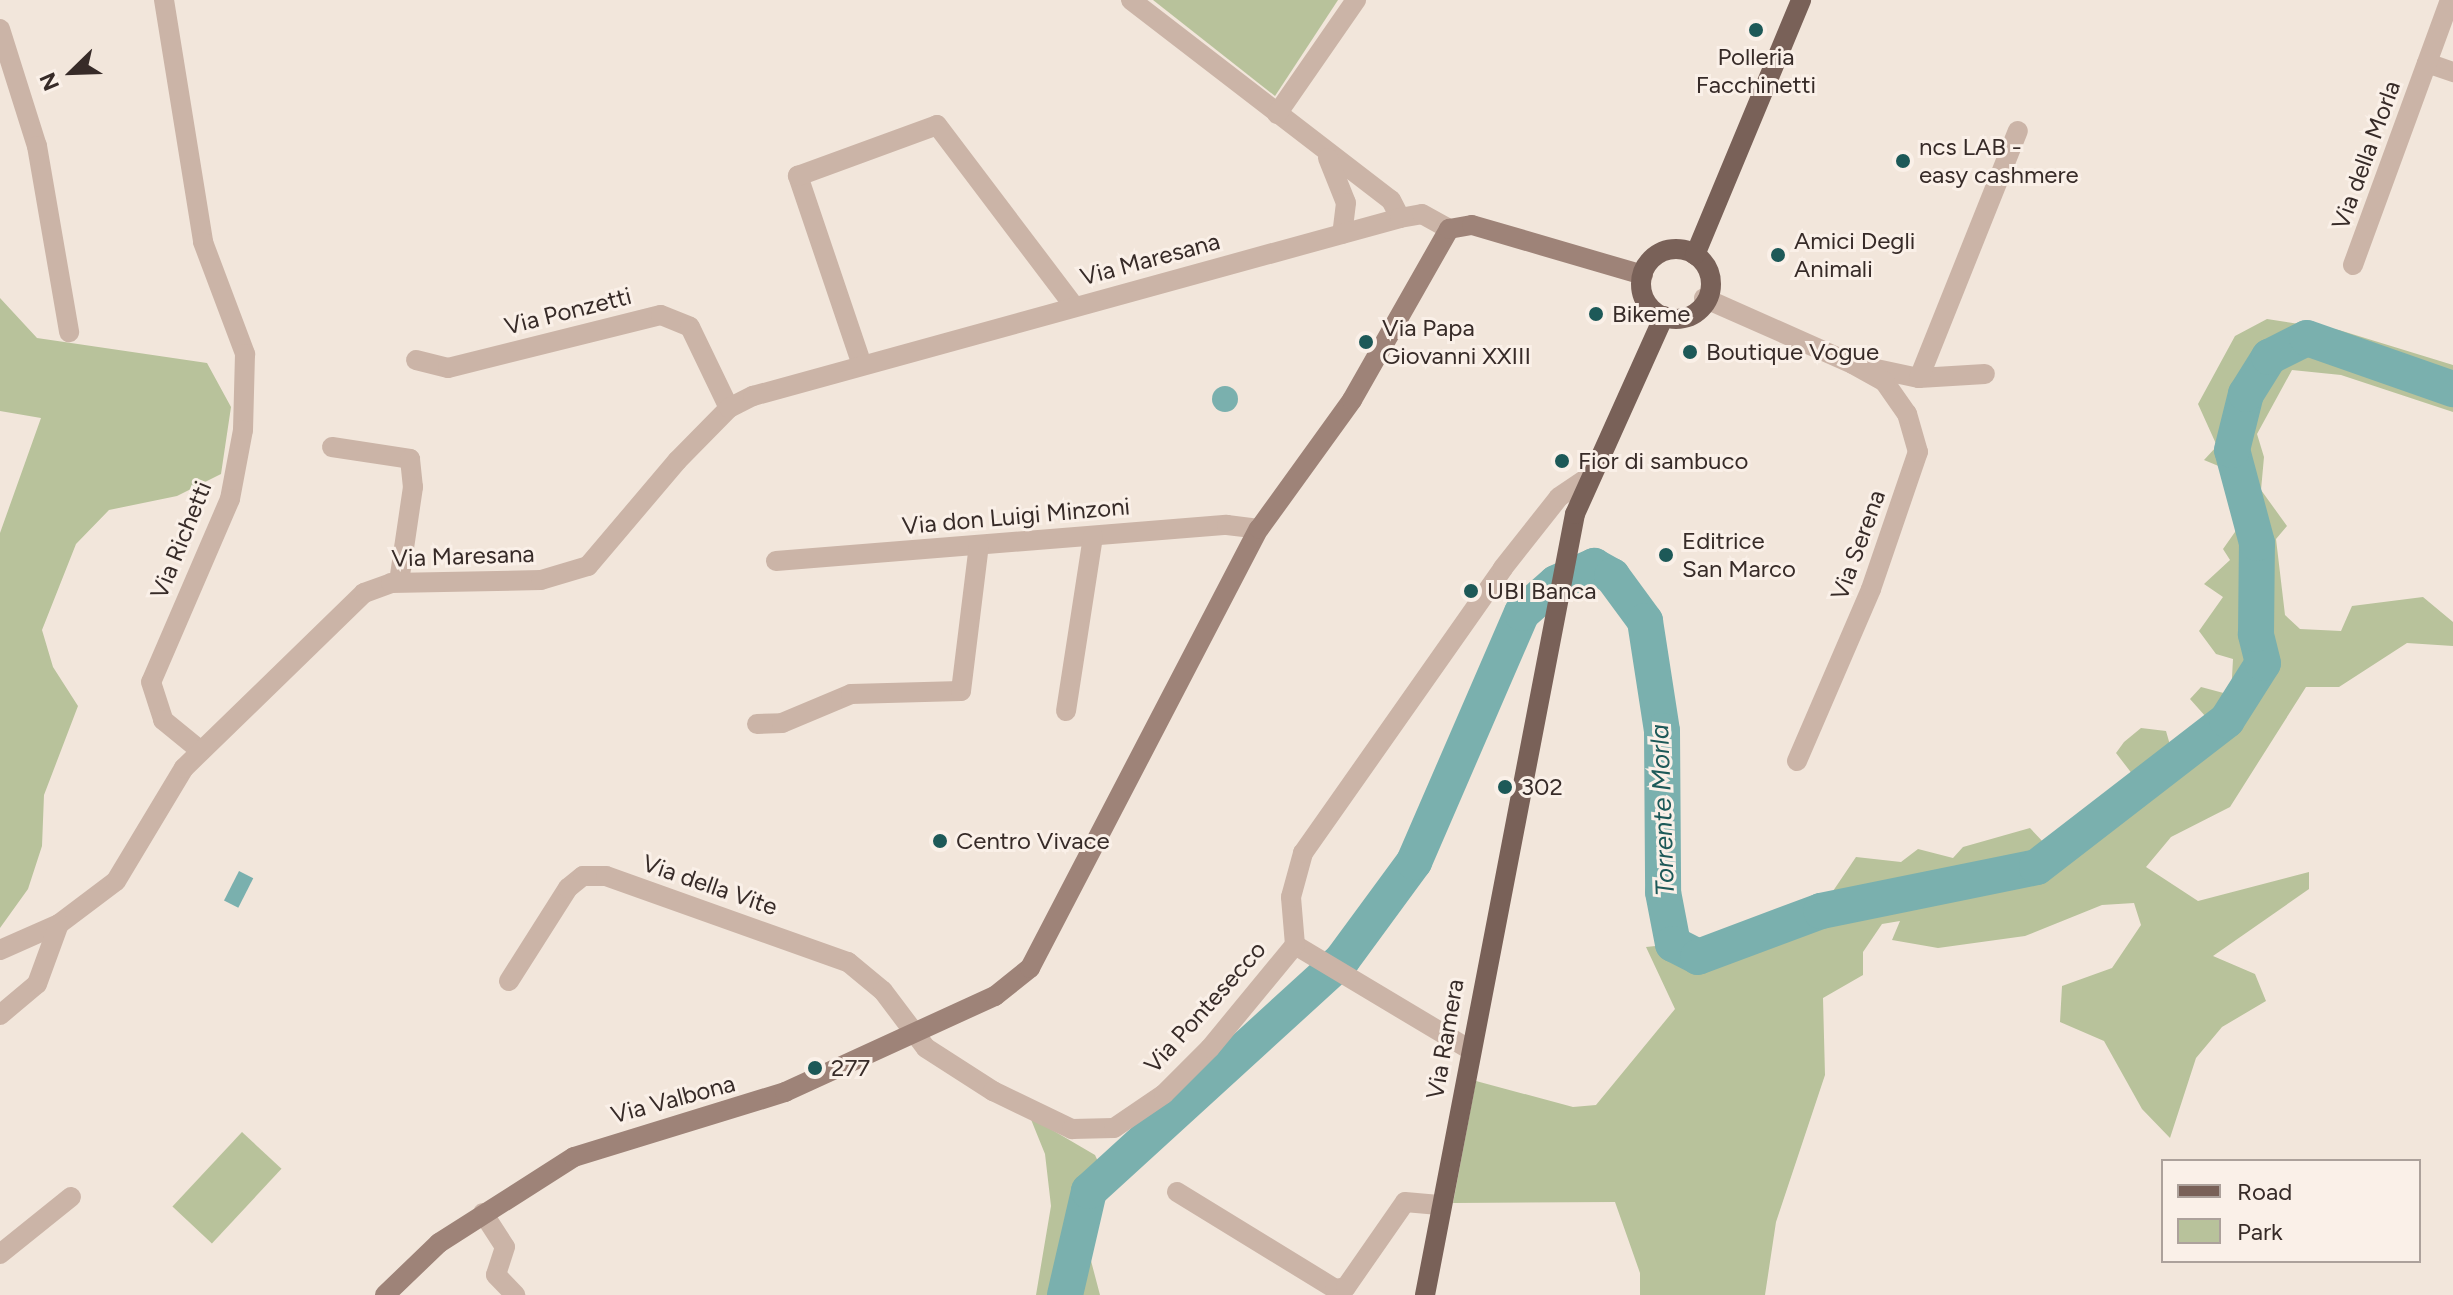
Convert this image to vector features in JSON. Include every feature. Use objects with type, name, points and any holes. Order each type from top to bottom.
[{"type":"main road","points":[[1695,255],[1801,0]]},
{"type":"main road","points":[[1663,251],[1695,255],[1711,277],[1705,299],[1694,314],[1664,316],[1647,302],[1643,275],[1663,251]]},
{"type":"main road","name":"Via Pontesecco","points":[[1518,792],[1566,548],[1587,478],[1664,316]]},
{"type":"main road","name":"Via Ramera","points":[[1425,1295],[1518,792]]},
{"type":"street","name":"Via Richetti","points":[[164,0],[206,256],[245,354],[243,430],[230,499],[151,682],[163,720],[201,751]]},
{"type":"street","points":[[1131,0],[1391,200],[1400,218]]},
{"type":"street","points":[[1277,114],[1356,0]]},
{"type":"street","name":"Via della Morla","points":[[2353,265],[2450,0]]},
{"type":"street","points":[[0,29],[37,146],[69,332]]},
{"type":"street","name":"Via della Morla","points":[[2427,63],[2453,72]]},
{"type":"street","points":[[862,365],[798,176],[937,125],[945,129],[1074,306]]},
{"type":"street","points":[[1919,378],[2018,131]]},
{"type":"street","points":[[1324,151],[1346,203],[1365,227]]},
{"type":"street","points":[[1342,234],[1346,203]]},
{"type":"street","name":"Via Maresana","points":[[0,950],[59,924],[116,881],[162,796],[201,751],[330,621],[373,588],[399,582],[541,580],[588,566],[729,408],[862,365],[1400,218],[1422,214],[1449,229]]},
{"type":"street","points":[[1449,229],[1472,225],[1643,275]]},
{"type":"street","name":"Via Valbona","points":[[385,1295],[483,1213],[574,1157],[654,1127],[751,1105],[995,996],[1030,968],[1259,529],[1352,400],[1449,229]]},
{"type":"street","points":[[1705,299],[1853,364],[1919,378],[1985,374]]},
{"type":"street","name":"Via Ponzetti","points":[[416,360],[448,368],[661,315],[690,327],[729,408]]},
{"type":"street","name":"Via Serena","points":[[1797,761],[1871,589],[1918,452],[1907,414],[1885,382],[1853,364]]},
{"type":"street","points":[[332,447],[410,459],[413,487],[399,582]]},
{"type":"street","name":"Via Pontesecco","points":[[911,1034],[993,1091],[1072,1129],[1102,1131],[1164,1094],[1295,945],[1291,897],[1303,853],[1503,568],[1559,497],[1587,478]]},
{"type":"street","name":"Via don Luigi Minzoni","points":[[776,561],[1093,536],[1259,529]]},
{"type":"street","points":[[1066,711],[1093,536]]},
{"type":"street","points":[[757,724],[782,723],[851,694],[961,691],[979,545]]},
{"type":"street","name":"Via della Vite","points":[[509,981],[568,888],[592,874],[848,962],[883,991],[911,1034]]},
{"type":"street","points":[[0,1015],[37,984],[59,924]]},
{"type":"street","points":[[1295,945],[1342,979],[1469,1049]]},
{"type":"street","points":[[1177,1192],[1335,1289],[1346,1287],[1405,1202],[1442,1205]]},
{"type":"street","points":[[0,1254],[71,1197]]},
{"type":"street","points":[[483,1213],[505,1247],[496,1275],[515,1295]]},
{"type":"green space","points":[[1153,0],[1338,0],[1275,96]]},
{"type":"green space","points":[[0,298],[37,338],[207,363],[231,407],[221,474],[177,496],[109,510],[76,544],[42,630],[53,667],[78,706],[44,795],[42,846],[28,889],[0,928],[0,533],[41,418],[0,411]]},
{"type":"green space","points":[[2267,319],[2339,330],[2453,365],[2453,412],[2341,375],[2292,370],[2257,434],[2264,457],[2261,490],[2287,526],[2276,539],[2285,615],[2300,629],[2341,631],[2352,606],[2423,597],[2453,622],[2453,646],[2407,643],[2339,687],[2306,687],[2230,807],[2171,837],[2146,867],[2198,901],[2309,872],[2309,889],[2213,956],[2255,974],[2266,1001],[2222,1027],[2196,1058],[2170,1138],[2142,1109],[2104,1041],[2060,1022],[2062,986],[2112,968],[2141,925],[2134,903],[2102,905],[2025,936],[1938,948],[1892,940],[1900,921],[1882,924],[1863,952],[1863,975],[1823,998],[1825,1075],[1776,1222],[1765,1295],[1640,1295],[1640,1273],[1615,1202],[1453,1203],[1476,1081],[1573,1107],[1596,1105],[1675,1009],[1646,947],[1665,945],[1695,971],[1831,894],[1856,857],[1901,862],[1918,849],[1953,858],[1963,847],[2030,828],[2045,844],[2058,843],[2109,810],[2133,775],[2116,753],[2124,742],[2141,728],[2166,731],[2170,745],[2206,717],[2190,699],[2201,687],[2231,695],[2233,659],[2216,654],[2199,631],[2223,597],[2204,584],[2230,560],[2223,549],[2235,532],[2236,502],[2225,492],[2233,472],[2204,460],[2217,446],[2198,404],[2235,336]]},
{"type":"green space","points":[[1030,1117],[1095,1155],[1107,1181],[1090,1257],[1100,1295],[1036,1295],[1051,1206],[1045,1154]]},
{"type":"green space","points":[[242,1132],[281,1169],[212,1243],[172,1207]]},
{"type":"water","points":[[1225,386],[1234,390],[1238,399],[1234,408],[1225,412],[1216,408],[1212,399],[1216,390]]},
{"type":"water","points":[[239,871],[253,878],[238,908],[224,900]]},
{"type":"waterway","name":"Torrente Morla","points":[[1065,1295],[1089,1191],[1342,960],[1414,862],[1522,613],[1556,583],[1594,566],[1612,576],[1645,621],[1662,731],[1663,892],[1673,944],[1698,957],[1821,911],[2037,867],[2227,720],[2263,663],[2256,634],[2257,543],[2232,450],[2246,394],[2269,357],[2307,338],[2453,389]]},
{"type":"place","name":"Polleria Facchinetti","points":[[1756,30]]},
{"type":"place","name":"ncs LAB - easy cashmere","points":[[1903,161]]},
{"type":"place","name":"Amici Degli Animali","points":[[1778,255]]},
{"type":"place","name":"Bikeme","points":[[1596,314]]},
{"type":"place","name":"Via Papa Giovanni XXIII","points":[[1366,342]]},
{"type":"place","name":"Boutique Vogue","points":[[1690,352]]},
{"type":"place","name":"Fior di sambuco","points":[[1562,461]]},
{"type":"place","name":"Editrice San Marco","points":[[1666,555]]},
{"type":"place","name":"UBI Banca","points":[[1471,591]]},
{"type":"place","name":"302","points":[[1505,787]]},
{"type":"place","name":"Centro Vivace","points":[[940,841]]},
{"type":"place","name":"277","points":[[815,1068]]}]
